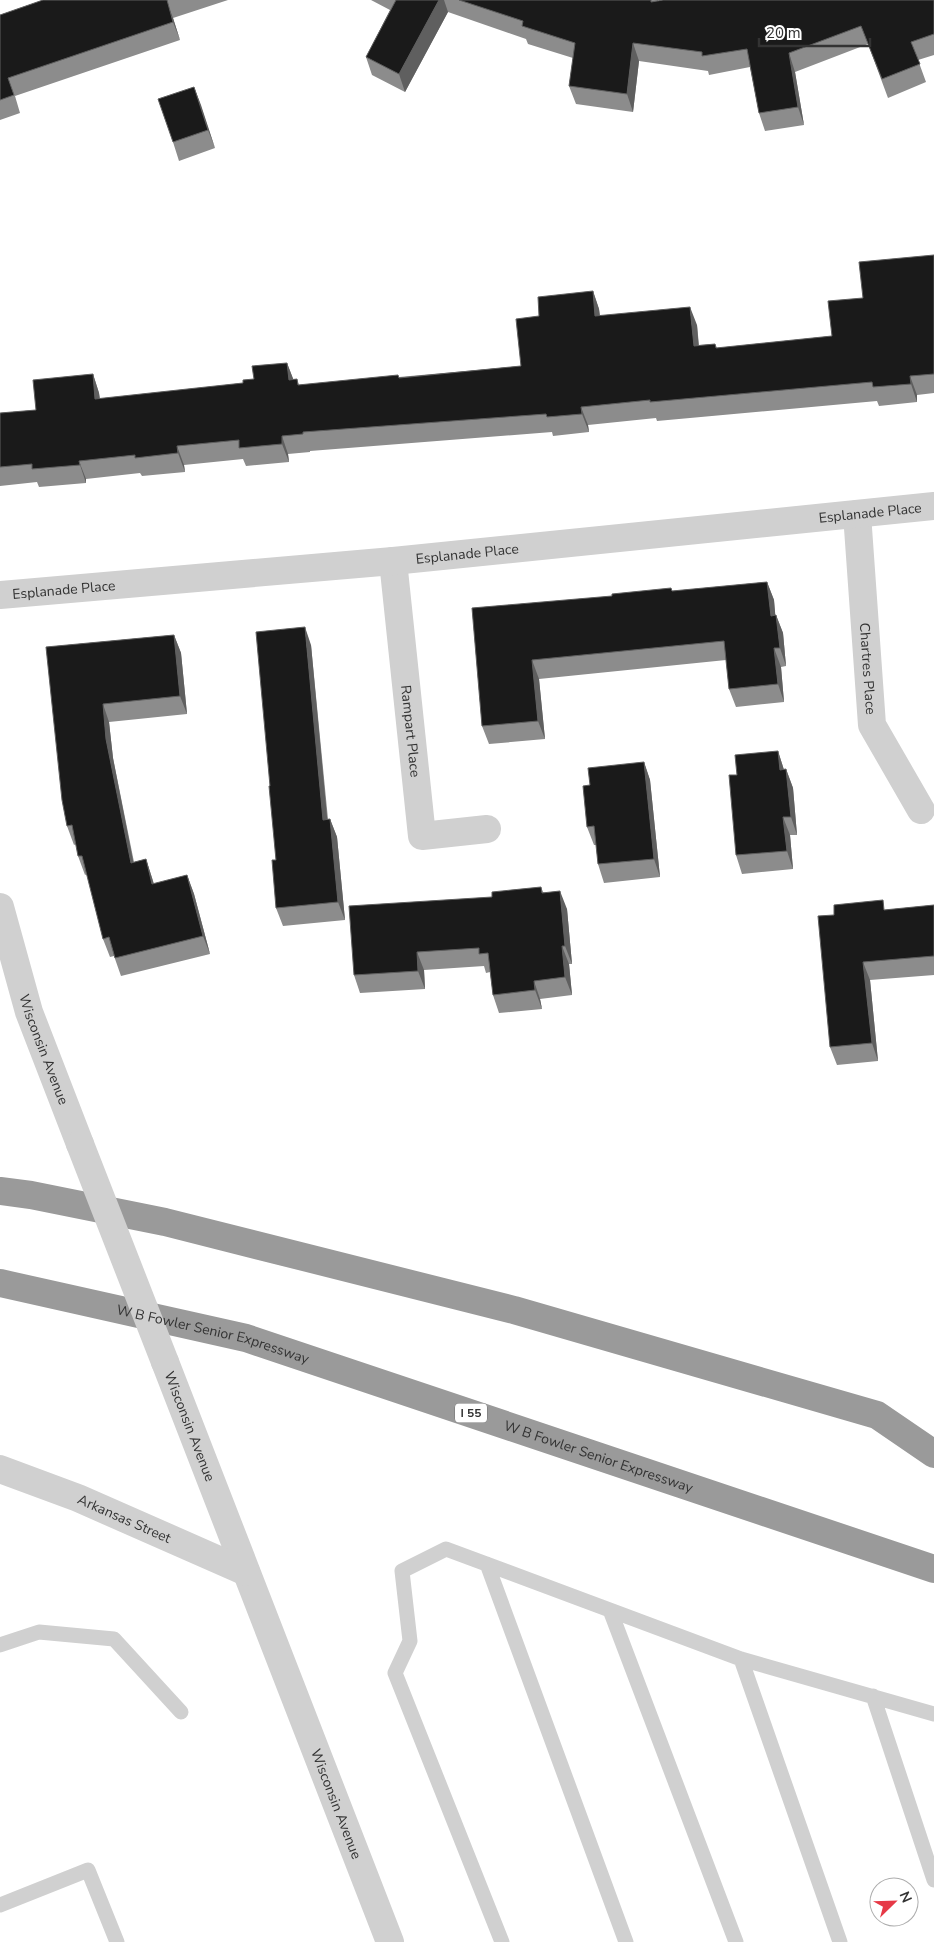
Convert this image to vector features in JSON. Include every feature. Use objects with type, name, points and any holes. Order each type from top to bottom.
[{"type":"highway","points":[[0,1191],[31,1195],[165,1222],[514,1310],[934,1430]]},
{"type":"highway","name":"W B Fowler Senior Expressway","points":[[0,1283],[246,1338],[934,1569]]},
{"type":"highway","points":[[877,1415],[934,1454]]},
{"type":"street","name":"Esplanade Place","points":[[0,595],[393,561],[934,506]]},
{"type":"street","name":"Chartres Place","points":[[857,514],[872,725],[922,810]]},
{"type":"street","name":"Rampart Place","points":[[393,561],[422,836],[487,829]]},
{"type":"street","name":"Wisconsin Avenue","points":[[0,907],[29,1012],[390,1942]]},
{"type":"street","name":"Arkansas Street","points":[[0,1469],[78,1498],[246,1572]]},
{"type":"lane","points":[[502,1942],[395,1673],[410,1641],[402,1571],[446,1549],[741,1659],[934,1714]]},
{"type":"lane","points":[[487,1564],[626,1942]]},
{"type":"lane","points":[[610,1610],[736,1942]]},
{"type":"lane","points":[[0,1645],[39,1632],[114,1639],[181,1712]]},
{"type":"lane","points":[[741,1659],[840,1942]]},
{"type":"lane","points":[[873,1696],[934,1880]]},
{"type":"lane","points":[[0,1905],[88,1870],[118,1942]]},
{"type":"building","points":[[43,0],[167,0],[173,22],[8,78],[14,95],[0,100],[0,15]]},
{"type":"building","points":[[396,0],[439,0],[399,74],[366,57]]},
{"type":"building","points":[[459,0],[651,0],[651,2],[663,0],[934,0],[934,34],[911,42],[920,64],[882,79],[861,26],[789,53],[798,107],[759,113],[747,49],[702,56],[702,52],[633,43],[627,94],[569,86],[575,43],[522,26],[523,21]]},
{"type":"building","points":[[194,87],[208,130],[173,142],[158,99]]},
{"type":"building","points":[[934,255],[934,374],[910,376],[911,384],[873,387],[872,382],[650,402],[650,400],[581,407],[582,414],[547,417],[546,414],[303,432],[303,434],[282,436],[282,444],[239,448],[239,440],[177,446],[178,453],[135,458],[135,455],[79,461],[80,465],[32,469],[32,464],[0,467],[0,413],[36,410],[33,380],[93,374],[95,399],[243,383],[243,380],[254,379],[252,366],[287,363],[289,380],[297,379],[298,385],[398,375],[399,378],[521,366],[516,319],[539,316],[538,297],[593,291],[595,316],[690,307],[694,346],[715,344],[716,348],[832,336],[828,301],[863,298],[859,262]]},
{"type":"building","points":[[767,582],[771,616],[776,615],[780,648],[774,648],[778,684],[729,689],[724,641],[532,660],[538,721],[482,726],[472,608],[612,596],[612,594],[671,588],[672,591]]},
{"type":"building","points":[[305,627],[323,820],[330,819],[338,902],[276,908],[272,860],[276,860],[256,632]]},
{"type":"building","points":[[174,635],[180,696],[103,704],[106,739],[131,863],[146,859],[152,884],[187,875],[203,936],[115,958],[109,937],[103,939],[82,856],[78,856],[72,825],[67,826],[62,800],[46,647]]},
{"type":"building","points":[[778,751],[780,770],[786,769],[791,817],[783,817],[787,851],[736,855],[729,775],[737,775],[735,755]]},
{"type":"building","points":[[644,762],[654,859],[598,864],[594,826],[587,827],[583,786],[590,785],[588,768]]},
{"type":"building","points":[[541,887],[542,893],[560,891],[565,946],[562,946],[565,977],[534,981],[535,990],[493,995],[488,953],[479,954],[479,948],[417,952],[418,971],[354,975],[349,906],[492,897],[492,892]]},
{"type":"building","points":[[883,900],[884,910],[934,905],[934,956],[863,962],[872,1043],[830,1047],[818,916],[834,915],[834,905]]}]
